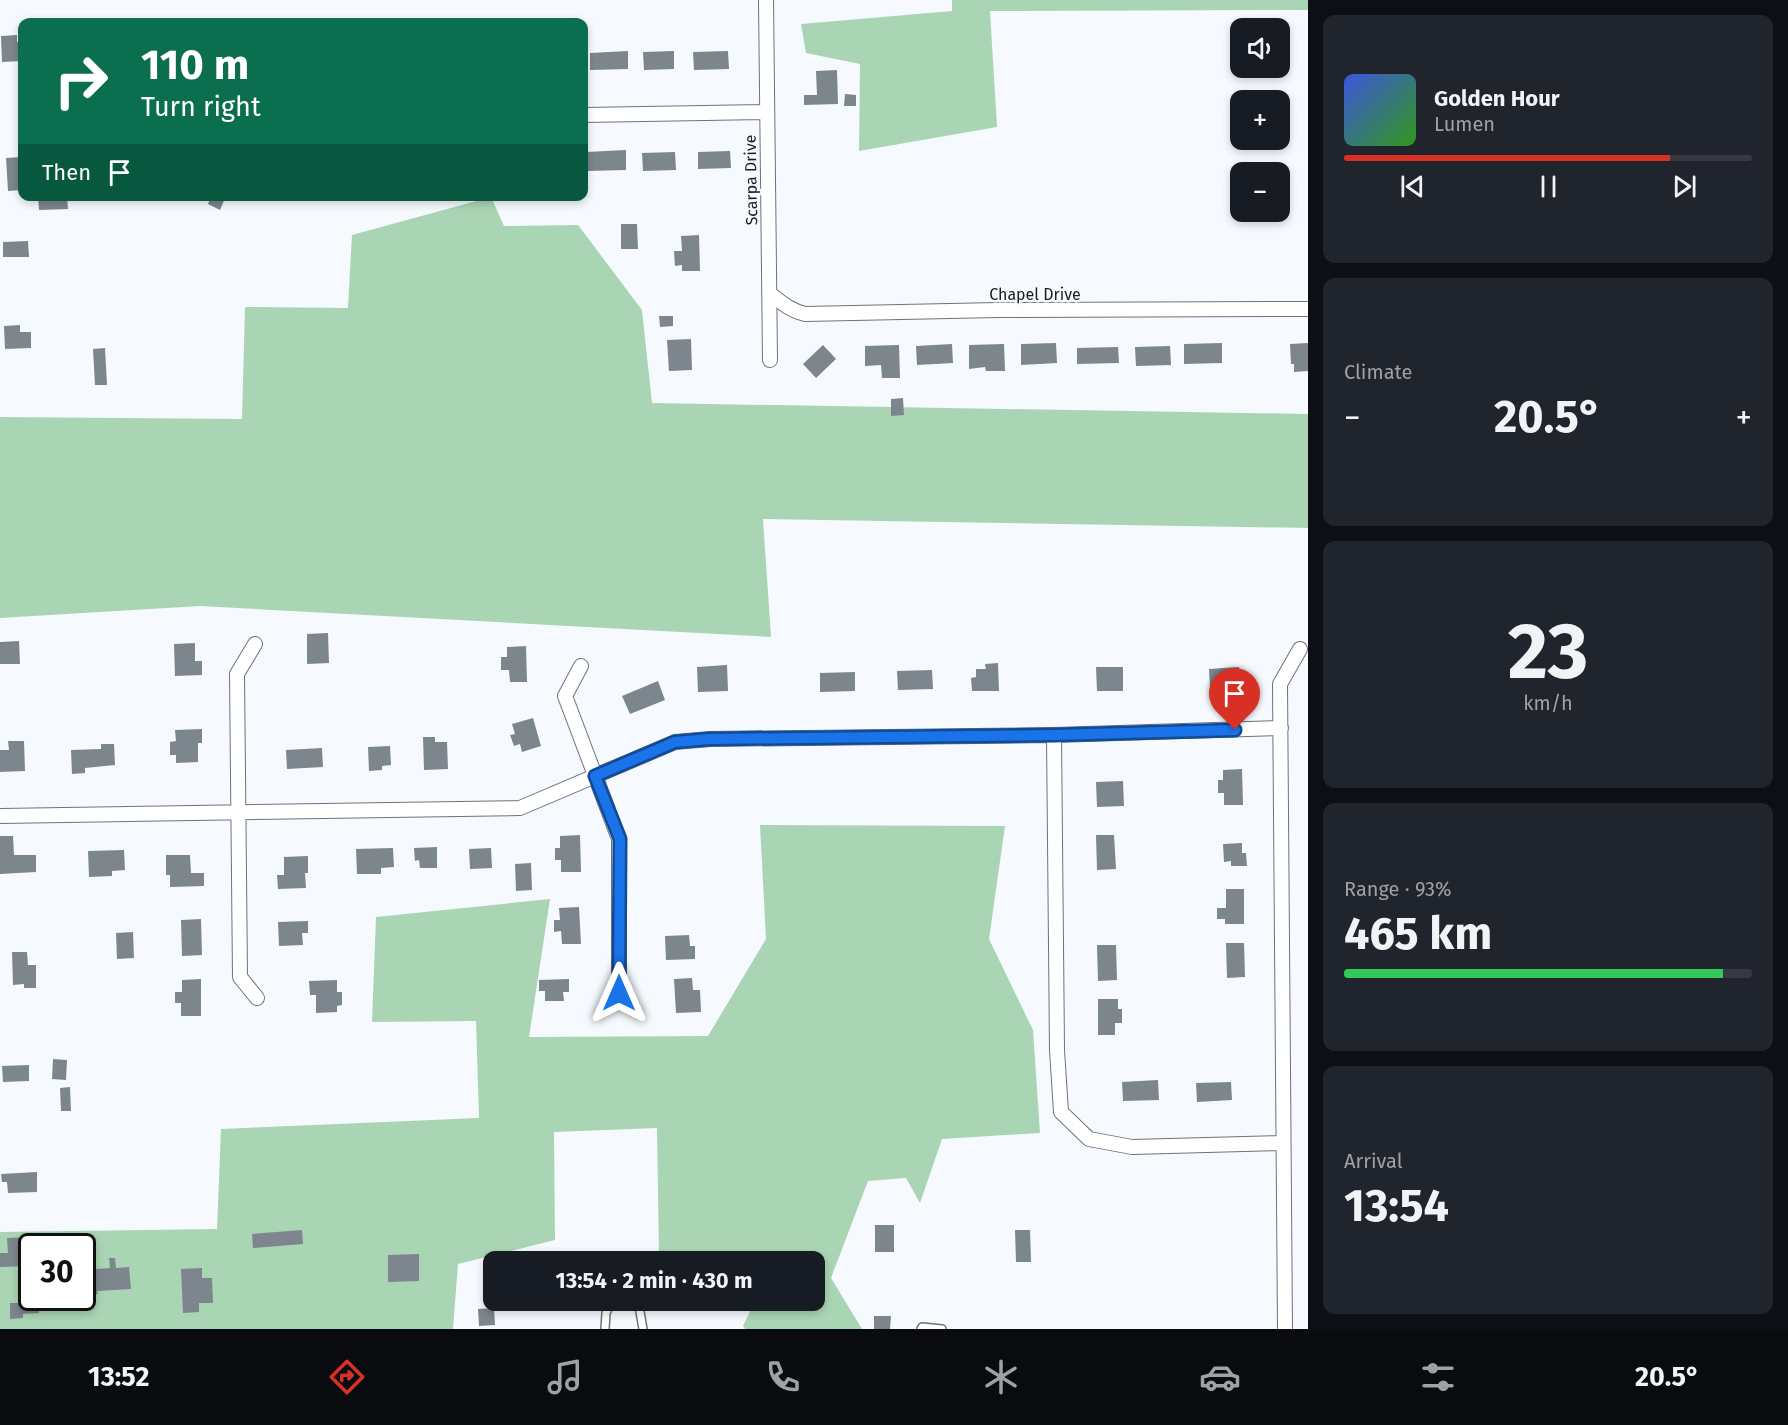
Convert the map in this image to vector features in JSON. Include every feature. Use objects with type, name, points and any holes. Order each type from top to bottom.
[{"type":"street","name":"Scarpa Drive","points":[[766,0],[770,360]]},
{"type":"street","points":[[588,115],[767,112]]},
{"type":"street","name":"Chapel Drive","points":[[769,293],[784,306],[804,314],[998,310],[1308,309]]},
{"type":"street","points":[[255,644],[237,674],[240,977],[257,999]]},
{"type":"street","points":[[1285,1329],[1280,684],[1300,649]]},
{"type":"street","points":[[581,666],[565,696],[620,839],[619,993]]},
{"type":"street","points":[[0,816],[520,808],[675,742],[710,739],[1054,735],[1281,728]]},
{"type":"street","points":[[1054,735],[1056,1050],[1061,1112],[1089,1139],[1132,1147],[1283,1143]]},
{"type":"lane","points":[[605,1329],[607,1311]]},
{"type":"lane","points":[[640,1311],[643,1329]]},
{"type":"lane","points":[[921,1329],[922,1327],[942,1329]]},
{"type":"green space","points":[[952,0],[1308,0],[1308,10],[990,11],[997,127],[859,151],[860,64],[806,53],[801,24],[952,11]]},
{"type":"green space","points":[[476,201],[493,201],[504,226],[578,225],[642,310],[652,403],[1308,414],[1308,528],[763,519],[771,637],[200,606],[0,618],[0,417],[242,419],[245,307],[348,308],[352,235]]},
{"type":"green space","points":[[760,825],[1005,826],[989,939],[1033,1030],[1040,1133],[942,1139],[920,1203],[906,1178],[868,1181],[831,1278],[862,1329],[745,1329],[743,1326],[750,1311],[825,1311],[825,1251],[659,1251],[657,1128],[554,1132],[555,1240],[511,1251],[483,1251],[483,1258],[458,1264],[453,1329],[0,1329],[0,1232],[217,1229],[221,1129],[479,1118],[476,1021],[372,1022],[376,917],[550,899],[529,1037],[708,1036],[766,939]]},
{"type":"building","points":[[17,35],[18,61],[2,62],[1,36]]},
{"type":"building","points":[[628,51],[628,69],[590,70],[590,53]]},
{"type":"building","points":[[674,51],[674,69],[644,70],[643,52]]},
{"type":"building","points":[[728,51],[729,69],[694,70],[693,52]]},
{"type":"building","points":[[837,70],[838,104],[804,105],[804,95],[817,95],[816,71]]},
{"type":"building","points":[[845,94],[856,95],[856,106],[844,106]]},
{"type":"building","points":[[626,150],[626,170],[588,171],[588,152]]},
{"type":"building","points":[[730,151],[731,168],[698,169],[698,152]]},
{"type":"building","points":[[675,152],[676,170],[643,171],[642,153]]},
{"type":"building","points":[[18,157],[18,190],[8,191],[6,158]]},
{"type":"building","points":[[38,201],[67,201],[68,209],[39,210]]},
{"type":"building","points":[[209,201],[224,201],[220,210],[208,204]]},
{"type":"building","points":[[621,224],[637,224],[638,249],[621,249]]},
{"type":"building","points":[[699,235],[700,271],[682,271],[682,265],[675,266],[674,251],[682,251],[681,236]]},
{"type":"building","points":[[28,241],[29,257],[3,257],[3,242]]},
{"type":"building","points":[[659,316],[673,316],[673,326],[660,327]]},
{"type":"building","points":[[20,325],[20,332],[31,332],[31,348],[5,349],[4,326]]},
{"type":"building","points":[[691,339],[692,370],[669,371],[667,340]]},
{"type":"building","points":[[1056,343],[1057,363],[1021,365],[1021,344]]},
{"type":"building","points":[[1222,343],[1222,363],[1184,364],[1184,344]]},
{"type":"building","points":[[1308,343],[1308,371],[1294,372],[1294,364],[1291,364],[1290,344]]},
{"type":"building","points":[[952,344],[953,363],[917,365],[916,346]]},
{"type":"building","points":[[1004,344],[1005,371],[986,371],[985,367],[969,369],[969,345]]},
{"type":"building","points":[[823,345],[836,359],[816,378],[803,364]]},
{"type":"building","points":[[899,345],[900,378],[882,378],[881,365],[865,366],[865,346]]},
{"type":"building","points":[[1170,346],[1171,365],[1136,366],[1135,347]]},
{"type":"building","points":[[1118,347],[1119,363],[1077,364],[1077,348]]},
{"type":"building","points":[[105,348],[107,385],[95,385],[93,349]]},
{"type":"building","points":[[903,398],[904,415],[891,416],[891,399]]},
{"type":"building","points":[[328,633],[329,663],[307,664],[307,634]]},
{"type":"building","points":[[19,641],[20,664],[0,664],[0,642]]},
{"type":"building","points":[[195,643],[195,661],[202,661],[202,675],[175,676],[174,644]]},
{"type":"building","points":[[526,646],[527,682],[510,682],[509,670],[501,670],[501,657],[507,657],[507,647]]},
{"type":"building","points":[[998,663],[999,691],[972,691],[971,678],[976,677],[976,669],[986,669],[985,664]]},
{"type":"building","points":[[727,665],[728,691],[698,692],[697,667]]},
{"type":"building","points":[[1096,667],[1123,667],[1123,691],[1097,691]]},
{"type":"building","points":[[1239,667],[1240,690],[1224,690],[1224,686],[1210,687],[1209,669]]},
{"type":"building","points":[[932,670],[933,689],[898,690],[897,671]]},
{"type":"building","points":[[855,672],[855,691],[820,692],[820,673]]},
{"type":"building","points":[[658,681],[665,700],[630,714],[622,696]]},
{"type":"building","points":[[533,718],[541,746],[522,752],[520,744],[514,746],[510,735],[515,734],[512,724]]},
{"type":"building","points":[[202,729],[202,743],[198,743],[198,762],[176,763],[176,755],[170,755],[170,742],[176,741],[175,730]]},
{"type":"building","points":[[423,737],[435,737],[435,742],[447,742],[448,769],[424,770]]},
{"type":"building","points":[[8,741],[24,741],[25,771],[0,772],[0,750],[9,750]]},
{"type":"building","points":[[101,744],[114,744],[115,765],[85,768],[85,773],[72,774],[71,750],[101,749]]},
{"type":"building","points":[[390,746],[391,765],[382,766],[382,770],[369,771],[368,747]]},
{"type":"building","points":[[322,748],[323,767],[287,769],[286,750]]},
{"type":"building","points":[[1242,769],[1243,805],[1224,805],[1224,793],[1218,793],[1218,780],[1223,780],[1223,770]]},
{"type":"building","points":[[1123,781],[1124,806],[1097,807],[1096,782]]},
{"type":"building","points":[[580,835],[581,872],[561,872],[561,860],[555,860],[555,848],[560,848],[560,836]]},
{"type":"building","points":[[1096,835],[1114,835],[1116,869],[1097,870]]},
{"type":"building","points":[[0,836],[13,836],[14,855],[36,855],[36,872],[0,874]]},
{"type":"building","points":[[1242,843],[1242,853],[1246,853],[1247,866],[1231,866],[1231,861],[1224,862],[1223,844]]},
{"type":"building","points":[[437,847],[437,868],[420,868],[419,860],[415,861],[414,848]]},
{"type":"building","points":[[393,848],[394,867],[381,868],[381,874],[357,874],[356,849]]},
{"type":"building","points":[[491,848],[492,868],[470,869],[469,849]]},
{"type":"building","points":[[124,850],[125,870],[112,871],[112,876],[89,877],[88,851]]},
{"type":"building","points":[[166,855],[190,855],[191,873],[204,873],[204,886],[170,887],[170,875],[166,875]]},
{"type":"building","points":[[308,856],[308,873],[305,873],[306,888],[278,889],[277,875],[284,875],[284,857]]},
{"type":"building","points":[[531,863],[532,890],[516,891],[515,864]]},
{"type":"building","points":[[1226,889],[1244,889],[1244,924],[1225,924],[1225,919],[1217,919],[1217,908],[1226,908]]},
{"type":"building","points":[[579,907],[581,944],[562,944],[561,931],[554,932],[554,920],[560,920],[559,908]]},
{"type":"building","points":[[201,919],[202,955],[182,956],[181,920]]},
{"type":"building","points":[[308,921],[308,933],[302,933],[303,945],[279,946],[278,922]]},
{"type":"building","points":[[133,932],[134,958],[117,959],[116,933]]},
{"type":"building","points":[[689,935],[690,946],[695,946],[695,959],[666,960],[665,936]]},
{"type":"building","points":[[1226,943],[1244,943],[1245,977],[1227,978]]},
{"type":"building","points":[[1097,945],[1116,945],[1117,980],[1098,981]]},
{"type":"building","points":[[12,952],[27,952],[28,965],[36,965],[36,988],[24,988],[24,984],[13,985]]},
{"type":"building","points":[[692,978],[693,990],[700,990],[701,1012],[676,1013],[674,979]]},
{"type":"building","points":[[201,979],[201,1016],[181,1016],[181,1003],[175,1003],[175,992],[182,992],[182,980]]},
{"type":"building","points":[[569,979],[569,992],[563,992],[564,1001],[545,1001],[545,991],[539,991],[539,980]]},
{"type":"building","points":[[337,980],[337,992],[342,992],[342,1005],[337,1006],[337,1012],[316,1013],[316,995],[310,995],[309,981]]},
{"type":"building","points":[[1098,999],[1118,999],[1118,1009],[1122,1009],[1122,1023],[1115,1023],[1115,1035],[1098,1035]]},
{"type":"building","points":[[53,1059],[67,1060],[66,1080],[52,1079]]},
{"type":"building","points":[[29,1065],[29,1081],[3,1082],[2,1066]]},
{"type":"building","points":[[1158,1080],[1159,1100],[1123,1101],[1122,1082]]},
{"type":"building","points":[[1231,1082],[1232,1100],[1197,1102],[1196,1083]]},
{"type":"building","points":[[70,1087],[71,1111],[61,1111],[60,1088]]},
{"type":"building","points":[[37,1172],[37,1192],[8,1193],[7,1182],[2,1182],[1,1174]]},
{"type":"building","points":[[875,1225],[894,1225],[894,1252],[875,1252]]},
{"type":"building","points":[[302,1230],[303,1244],[253,1248],[252,1234]]},
{"type":"building","points":[[1015,1230],[1030,1230],[1031,1262],[1016,1262]]},
{"type":"building","points":[[18,1237],[18,1266],[0,1267],[0,1253],[8,1253],[7,1238]]},
{"type":"building","points":[[419,1254],[419,1281],[388,1282],[388,1255]]},
{"type":"building","points":[[109,1258],[115,1258],[116,1268],[129,1267],[131,1289],[97,1291],[98,1294],[96,1294],[96,1269],[110,1268]]},
{"type":"building","points":[[202,1268],[202,1278],[212,1278],[213,1303],[199,1303],[199,1312],[183,1313],[181,1269]]},
{"type":"building","points":[[10,1303],[18,1303],[18,1311],[39,1311],[39,1313],[23,1314],[23,1318],[10,1319]]},
{"type":"building","points":[[478,1309],[494,1311],[495,1325],[479,1326]]},
{"type":"building","points":[[874,1316],[891,1316],[890,1329],[874,1329]]},
{"type":"route","points":[[619,993],[620,839],[595,776],[675,742],[710,739],[1054,735],[1235,730]]}]
